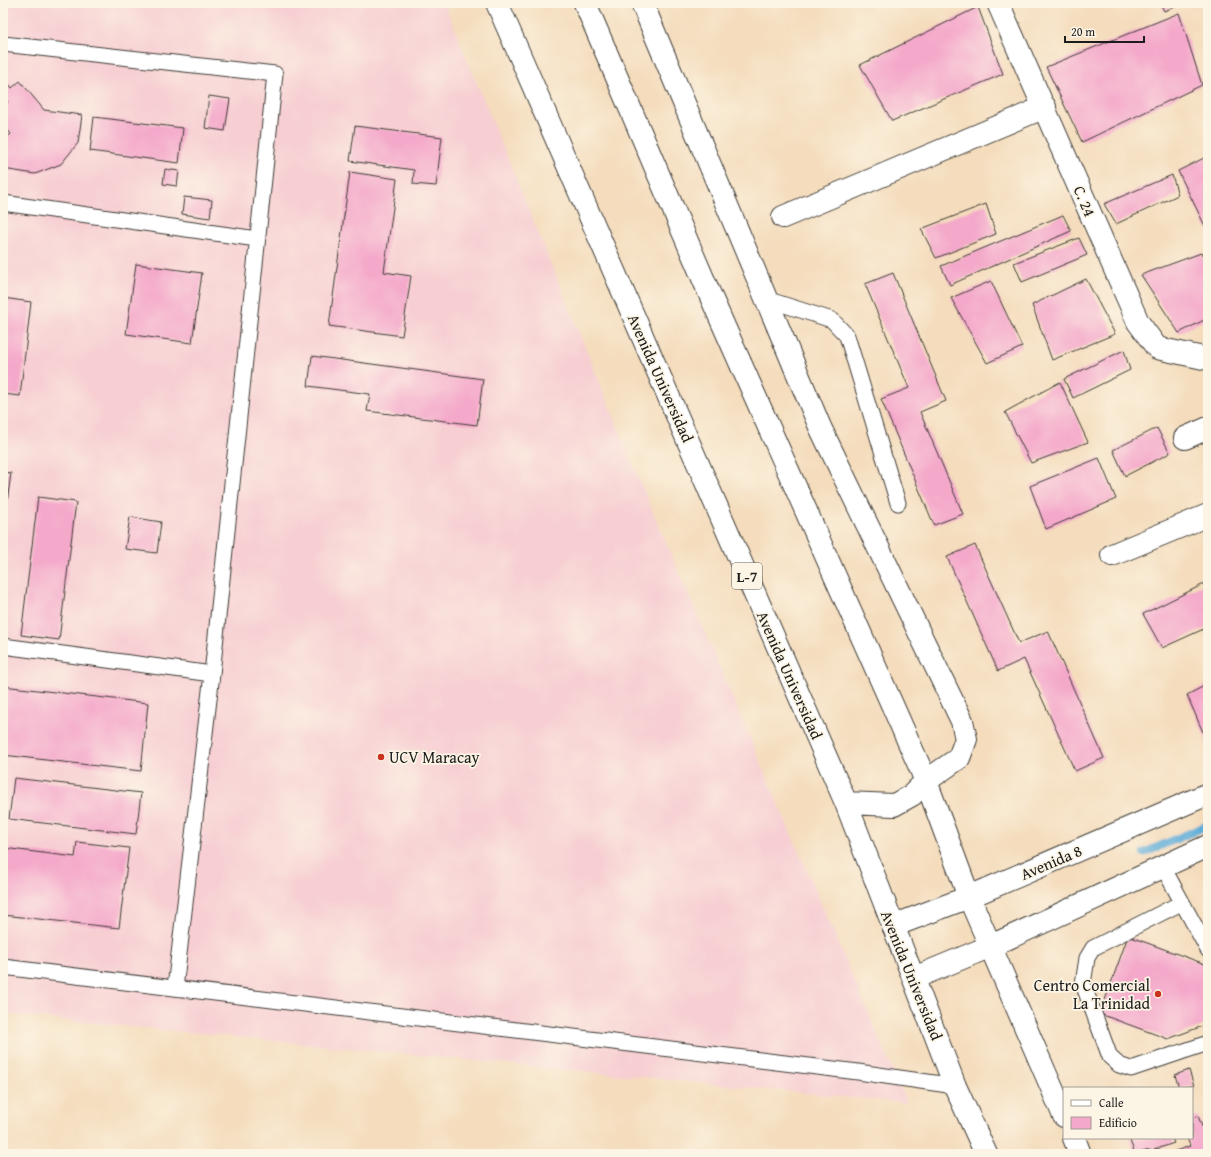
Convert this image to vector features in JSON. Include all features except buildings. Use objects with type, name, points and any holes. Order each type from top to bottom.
[{"type":"main road","name":"Avenida Universidad","points":[[497,3],[846,803],[955,1086],[986,1154]]},
{"type":"main road","points":[[585,3],[711,297],[926,781],[969,897],[1063,1114]]},
{"type":"main road","points":[[642,3],[820,427],[962,721],[966,739],[959,758],[926,781],[912,795],[894,805],[846,803]]},
{"type":"main road","name":"C. 24","points":[[998,3],[1045,107],[1138,322],[1157,348],[1208,359]]},
{"type":"main road","points":[[783,217],[1045,107]]},
{"type":"main road","points":[[1186,438],[1208,428]]},
{"type":"main road","points":[[1112,555],[1208,514]]},
{"type":"main road","name":"Avenida 8","points":[[893,926],[969,897],[1208,794]]},
{"type":"main road","points":[[914,978],[991,946],[1208,846]]},
{"type":"main road","points":[[1074,1139],[1080,1154]]},
{"type":"lane","points":[[3,44],[275,74],[212,674],[175,988]]},
{"type":"lane","points":[[3,204],[258,239]]},
{"type":"lane","points":[[766,299],[832,320],[847,336],[898,503]]},
{"type":"lane","points":[[3,646],[212,674]]},
{"type":"lane","points":[[1163,867],[1181,903],[1208,950]]},
{"type":"lane","points":[[1181,903],[1093,948],[1087,958],[1082,984],[1110,1057],[1119,1065],[1132,1069],[1208,1043]]},
{"type":"lane","points":[[3,967],[843,1070],[955,1086]]},
{"type":"shaded area","name":"UCV Maracay","points":[[3,3],[444,3],[648,501],[907,1103],[3,1014]]},
{"type":"waterway","points":[[1144,853],[1208,825]]},
{"type":"place","name":"UCV Maracay","points":[[381,757]]},
{"type":"place","name":"Centro Comercial La Trinidad","points":[[1158,994]]}]
